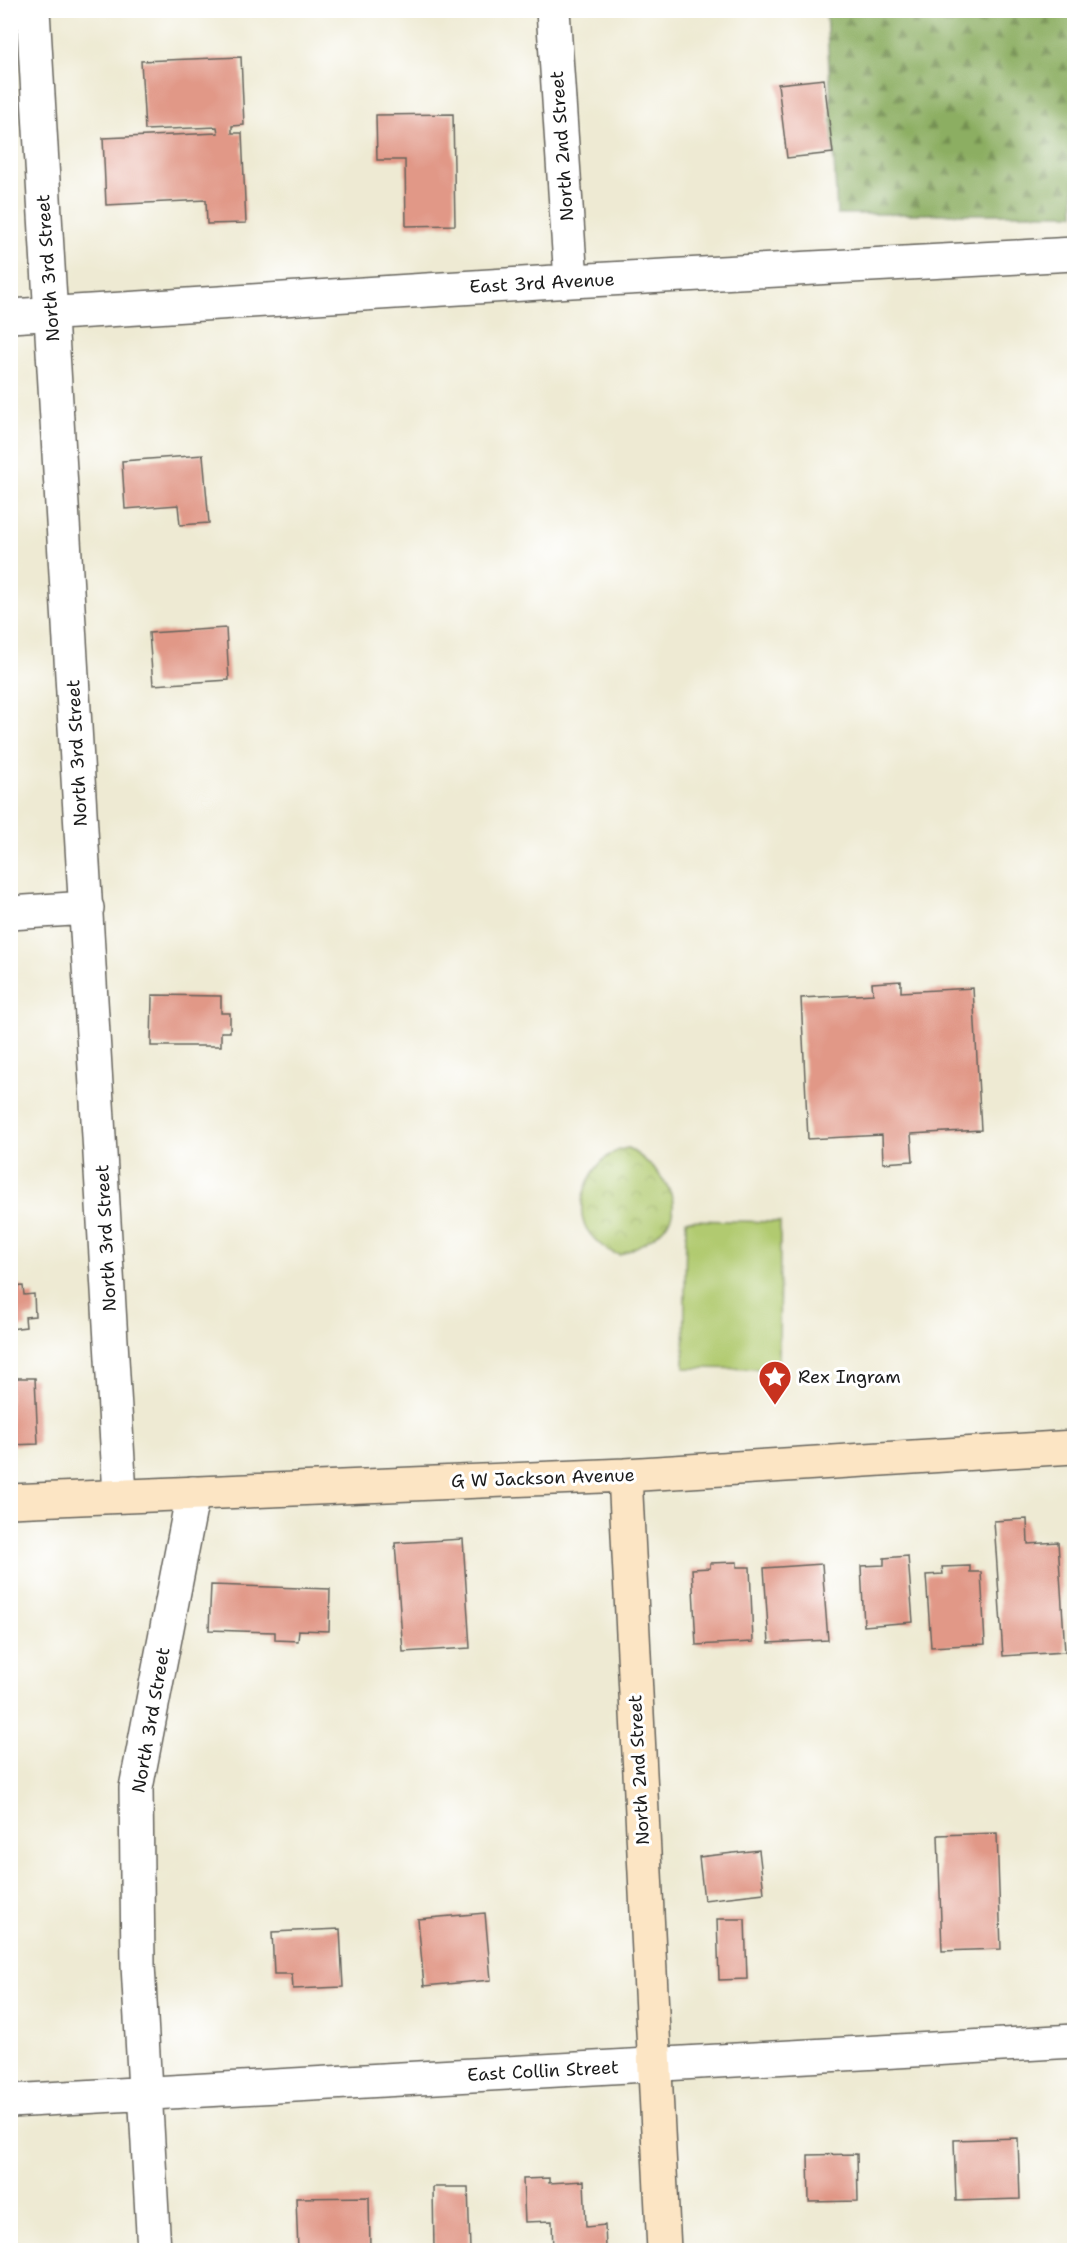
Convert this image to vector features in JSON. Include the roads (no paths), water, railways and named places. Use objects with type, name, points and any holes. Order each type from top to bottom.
[{"type":"street","name":"North 3rd Street","points":[[33,10],[120,1495]]},
{"type":"street","name":"North 2nd Street","points":[[553,10],[571,281]]},
{"type":"street","name":"East 3rd Avenue","points":[[10,316],[571,281],[1074,254]]},
{"type":"street","points":[[10,913],[87,908]]},
{"type":"street","name":"G W Jackson Avenue","points":[[10,1501],[625,1475],[1074,1447]]},
{"type":"street","name":"North 2nd Street","points":[[625,1475],[664,2250]]},
{"type":"street","name":"North 3rd Street","points":[[154,2250],[138,1965],[136,1788],[193,1493]]},
{"type":"street","name":"East Collin Street","points":[[10,2101],[1074,2041]]},
{"type":"place","name":"Rex Ingram","points":[[775,1406]]}]
